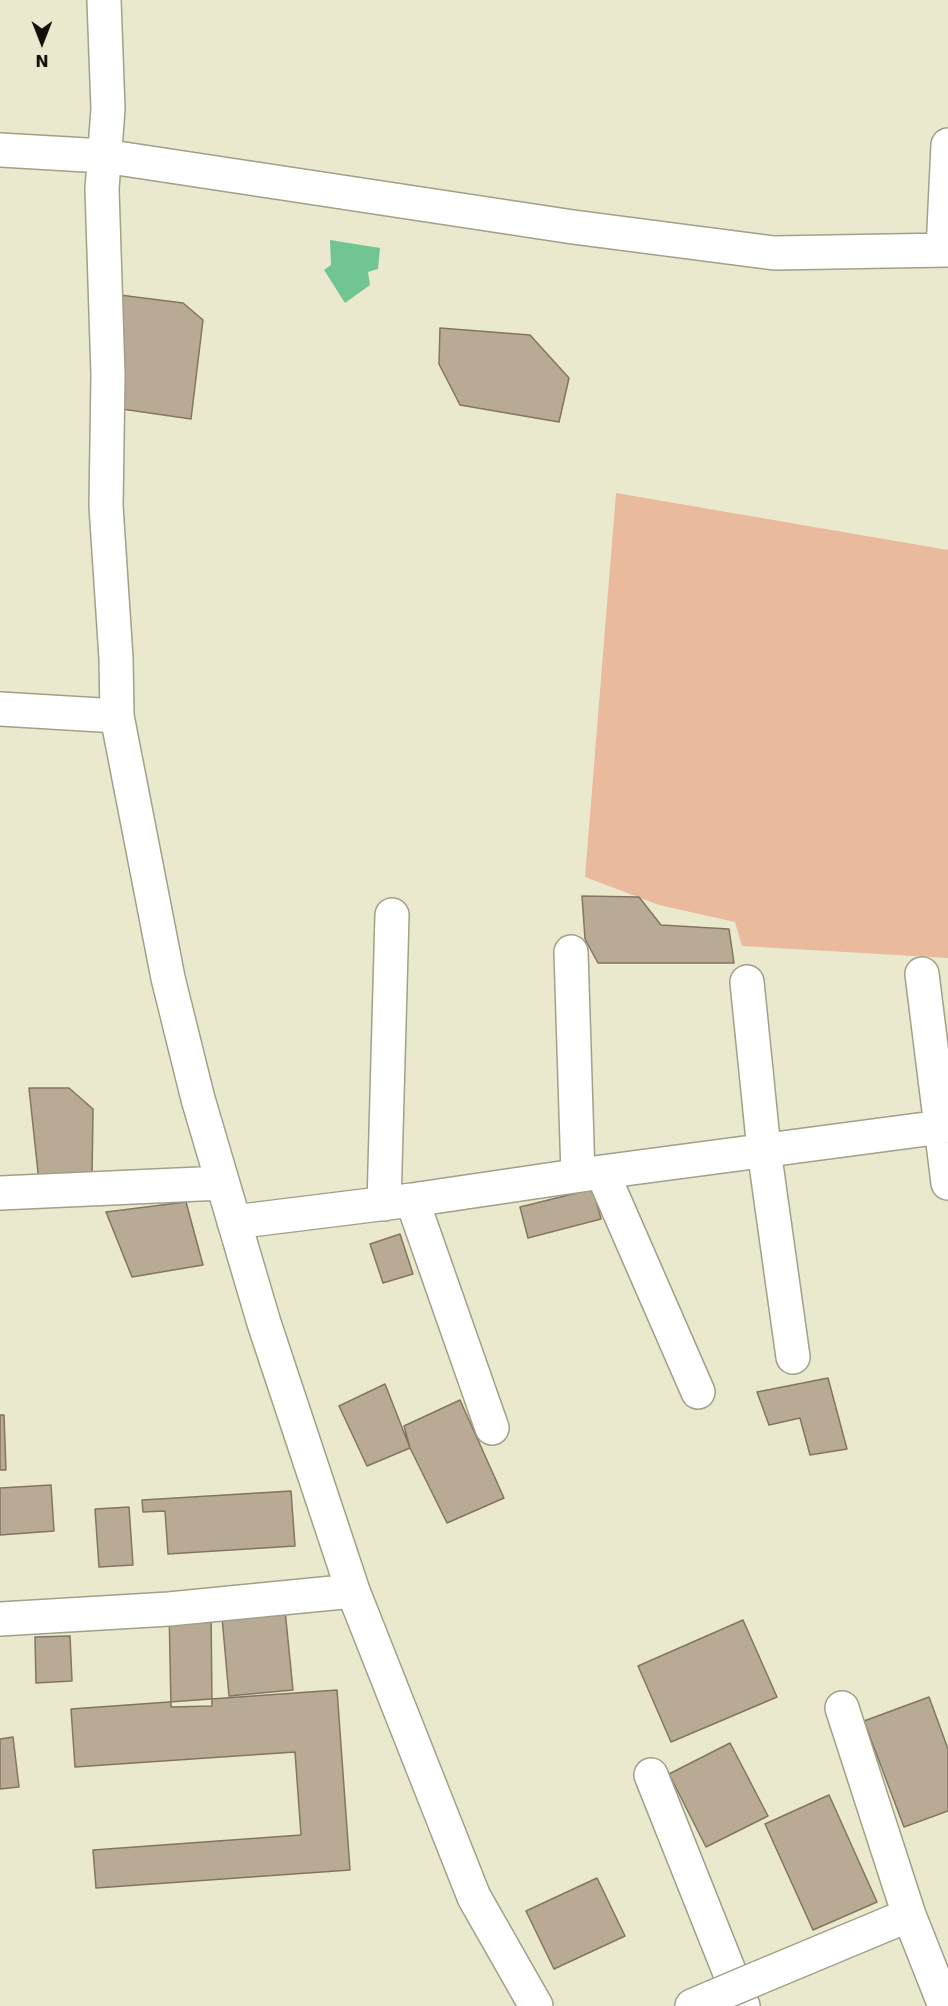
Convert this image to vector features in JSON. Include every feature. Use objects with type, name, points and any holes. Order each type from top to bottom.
[{"type":"street","points":[[104,0],[108,109],[102,189],[108,375],[106,506],[116,658],[117,716],[168,978],[198,1099],[264,1323],[353,1591],[474,1897],[536,2006]]},
{"type":"street","points":[[0,150],[104,156],[561,226],[774,252],[945,250],[948,145]]},
{"type":"street","points":[[0,709],[117,716]]},
{"type":"street","points":[[392,915],[398,1202],[492,1428]]},
{"type":"street","points":[[571,952],[590,1173],[698,1392]]},
{"type":"street","points":[[922,974],[944,1126],[948,1183]]},
{"type":"street","points":[[747,982],[764,1150],[793,1357]]},
{"type":"street","points":[[234,1222],[398,1202],[590,1173],[944,1126]]},
{"type":"street","points":[[0,1193],[222,1183]]},
{"type":"street","points":[[0,1619],[169,1609],[353,1591]]},
{"type":"street","points":[[842,1708],[909,1915],[945,2006]]},
{"type":"street","points":[[651,1775],[716,2003],[759,1978],[909,1915]]},
{"type":"shaded area","points":[[330,240],[380,248],[378,269],[368,272],[370,285],[345,303],[324,270],[331,265]]},
{"type":"shaded area","points":[[616,493],[948,550],[948,958],[742,946],[735,922],[659,905],[585,877]]},
{"type":"building","points":[[112,294],[183,303],[203,320],[191,419],[115,408]]},
{"type":"building","points":[[440,328],[530,335],[569,378],[559,422],[460,405],[439,364]]},
{"type":"building","points":[[582,896],[639,897],[661,925],[729,929],[734,963],[598,963],[585,939]]},
{"type":"building","points":[[29,1088],[69,1088],[93,1109],[92,1179],[39,1182]]},
{"type":"building","points":[[593,1189],[601,1219],[528,1238],[520,1207]]},
{"type":"building","points":[[186,1202],[203,1265],[132,1277],[106,1212]]},
{"type":"building","points":[[400,1234],[413,1274],[383,1283],[370,1244]]},
{"type":"building","points":[[828,1378],[847,1449],[810,1455],[800,1418],[769,1425],[757,1392]]},
{"type":"building","points":[[385,1384],[410,1448],[367,1466],[339,1406]]},
{"type":"building","points":[[460,1400],[504,1498],[447,1523],[410,1448],[404,1426]]},
{"type":"building","points":[[0,1415],[4,1415],[6,1470],[0,1470]]},
{"type":"building","points":[[51,1485],[54,1531],[0,1535],[0,1488]]},
{"type":"building","points":[[291,1491],[295,1546],[168,1554],[165,1511],[143,1512],[142,1500]]},
{"type":"building","points":[[129,1507],[133,1565],[99,1567],[95,1509]]},
{"type":"building","points":[[284,1600],[293,1690],[229,1696],[221,1606]]},
{"type":"building","points":[[211,1608],[212,1706],[171,1707],[169,1609]]},
{"type":"building","points":[[743,1620],[777,1697],[671,1742],[638,1666]]},
{"type":"building","points":[[70,1636],[72,1681],[36,1683],[35,1637]]},
{"type":"building","points":[[337,1690],[350,1870],[96,1888],[93,1850],[301,1835],[295,1752],[75,1767],[71,1709]]},
{"type":"building","points":[[929,1697],[948,1749],[948,1811],[904,1827],[864,1721]]},
{"type":"building","points":[[13,1737],[19,1787],[0,1789],[0,1739]]},
{"type":"building","points":[[730,1743],[768,1816],[706,1847],[669,1774]]},
{"type":"building","points":[[829,1795],[877,1902],[813,1930],[765,1824]]},
{"type":"building","points":[[597,1878],[625,1936],[554,1969],[526,1911]]}]
